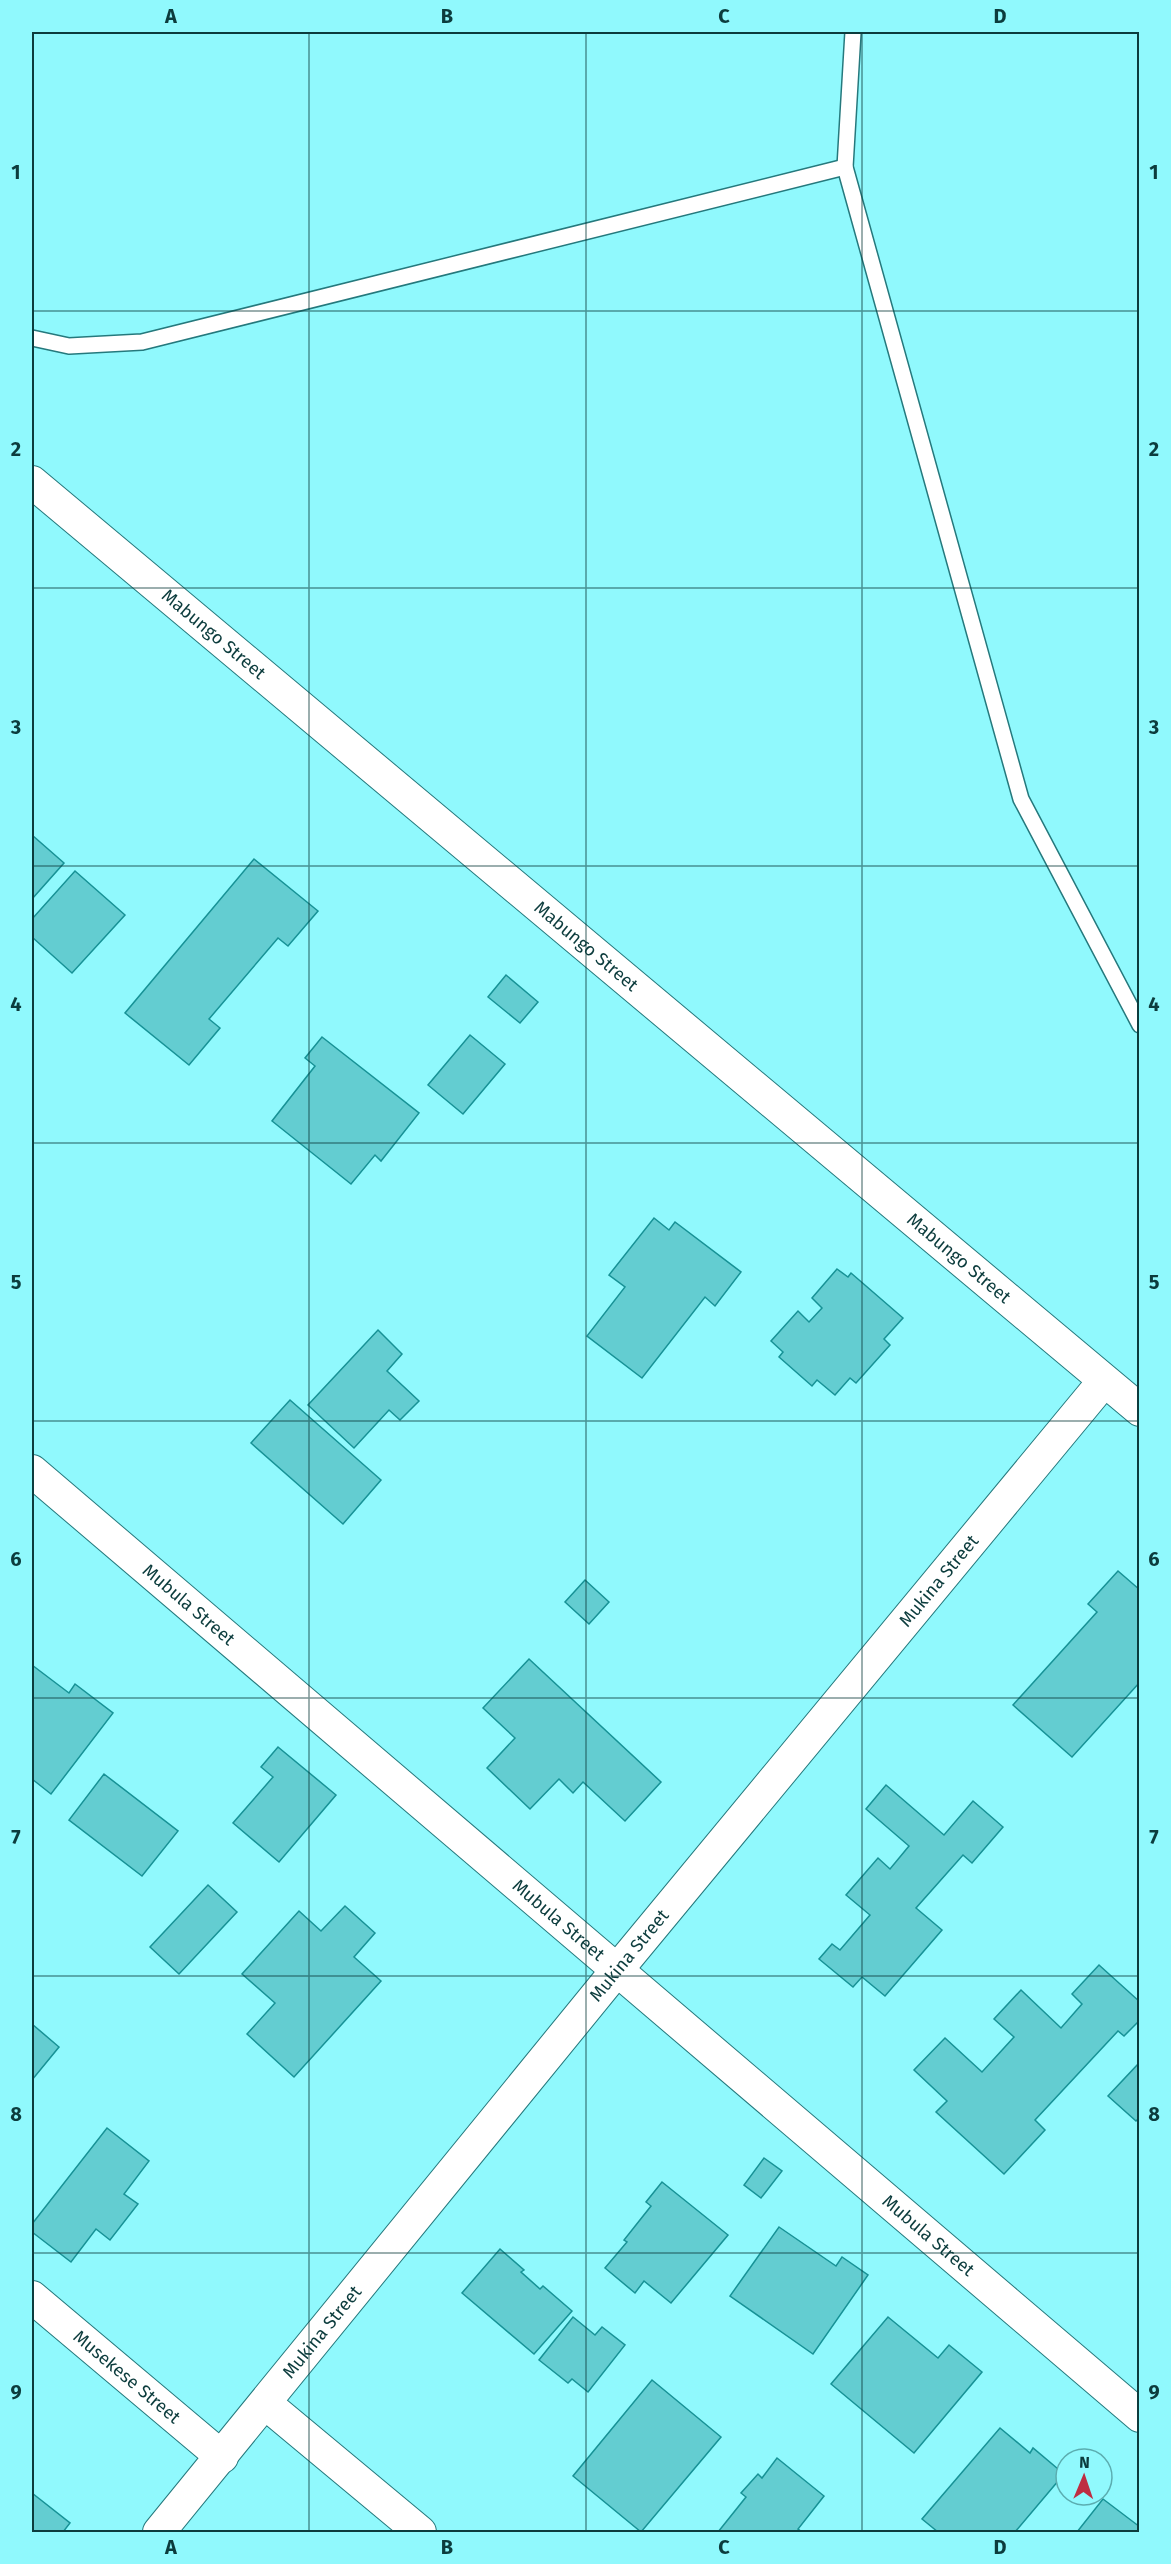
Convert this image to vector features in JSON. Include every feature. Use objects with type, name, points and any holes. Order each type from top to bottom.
[{"type":"street","name":"Mabungo Street","points":[[32,482],[1140,1410]]},
{"type":"street","name":"Mukina Street","points":[[159,2532],[618,1970],[1104,1381]]},
{"type":"street","name":"Mubula Street","points":[[32,1471],[1140,2416]]},
{"type":"street","name":"Musekese Street","points":[[32,2297],[222,2457]]},
{"type":"street","points":[[266,2403],[420,2532]]},
{"type":"lane","points":[[853,32],[845,167],[1021,800],[1140,1025]]},
{"type":"lane","points":[[32,338],[69,346],[142,342],[845,167]]},
{"type":"building","points":[[32,835],[64,863],[32,899]]},
{"type":"building","points":[[254,859],[318,911],[288,946],[278,938],[209,1019],[220,1028],[189,1065],[125,1013]]},
{"type":"building","points":[[75,871],[125,915],[72,973],[32,937],[32,919]]},
{"type":"building","points":[[506,975],[538,1002],[520,1023],[488,997]]},
{"type":"building","points":[[470,1035],[505,1064],[463,1114],[428,1085]]},
{"type":"building","points":[[322,1037],[419,1113],[381,1161],[375,1155],[351,1184],[272,1121],[315,1066],[305,1058]]},
{"type":"building","points":[[654,1218],[669,1230],[675,1222],[741,1272],[715,1306],[705,1297],[642,1378],[587,1336],[625,1287],[609,1275]]},
{"type":"building","points":[[837,1269],[848,1277],[851,1273],[903,1318],[884,1339],[890,1345],[856,1383],[850,1378],[835,1395],[817,1380],[812,1386],[779,1357],[783,1352],[771,1341],[798,1311],[809,1322],[822,1308],[812,1298]]},
{"type":"building","points":[[378,1330],[402,1354],[387,1371],[419,1401],[400,1420],[389,1410],[354,1448],[308,1405]]},
{"type":"building","points":[[290,1400],[381,1480],[343,1524],[251,1443]]},
{"type":"building","points":[[1118,1571],[1140,1590],[1140,1682],[1072,1757],[1013,1705],[1097,1612],[1088,1604]]},
{"type":"building","points":[[585,1580],[609,1602],[589,1624],[565,1602]]},
{"type":"building","points":[[529,1659],[661,1782],[625,1821],[583,1782],[573,1793],[559,1779],[530,1809],[487,1768],[515,1738],[483,1708]]},
{"type":"building","points":[[32,1665],[69,1693],[75,1684],[113,1713],[51,1794],[32,1779]]},
{"type":"building","points":[[278,1747],[336,1795],[279,1862],[233,1823],[273,1777],[261,1767]]},
{"type":"building","points":[[104,1774],[178,1831],[142,1876],[69,1820]]},
{"type":"building","points":[[886,1785],[944,1835],[973,1801],[1003,1827],[972,1863],[963,1855],[916,1908],[942,1930],[885,1996],[862,1977],[853,1987],[819,1959],[832,1944],[840,1950],[870,1915],[846,1895],[878,1858],[890,1869],[909,1846],[866,1809]]},
{"type":"building","points":[[208,1885],[237,1912],[179,1974],[150,1947]]},
{"type":"building","points":[[345,1906],[375,1933],[354,1957],[381,1981],[294,2077],[247,2034],[275,2003],[242,1974],[299,1911],[321,1931]]},
{"type":"building","points":[[1099,1965],[1140,2002],[1140,2020],[1124,2036],[1118,2031],[1035,2120],[1045,2130],[1004,2174],[936,2112],[947,2101],[914,2070],[945,2038],[982,2072],[1014,2037],[994,2019],[1021,1990],[1061,2028],[1082,2004],[1072,1994]]},
{"type":"building","points":[[32,2024],[59,2047],[32,2080]]},
{"type":"building","points":[[1140,2062],[1140,2117],[1136,2121],[1108,2096]]},
{"type":"building","points":[[107,2128],[149,2161],[124,2194],[138,2204],[110,2240],[96,2229],[71,2262],[32,2232],[32,2224]]},
{"type":"building","points":[[764,2158],[782,2171],[761,2198],[744,2185]]},
{"type":"building","points":[[662,2182],[728,2235],[671,2303],[644,2281],[635,2293],[605,2268],[627,2242],[624,2240],[651,2206],[646,2202]]},
{"type":"building","points":[[779,2227],[836,2266],[842,2257],[868,2275],[813,2354],[730,2296]]},
{"type":"building","points":[[500,2249],[524,2270],[521,2272],[540,2289],[543,2286],[572,2311],[534,2354],[462,2293]]},
{"type":"building","points":[[573,2317],[595,2335],[602,2327],[625,2345],[588,2392],[572,2379],[568,2383],[539,2360]]},
{"type":"building","points":[[888,2317],[938,2358],[949,2345],[982,2372],[914,2453],[831,2384]]},
{"type":"building","points":[[652,2380],[721,2437],[641,2532],[573,2476]]},
{"type":"building","points":[[1000,2428],[1030,2453],[1033,2448],[1054,2466],[1054,2486],[1015,2532],[938,2532],[922,2519]]},
{"type":"building","points":[[777,2458],[824,2496],[798,2529],[802,2532],[718,2532],[746,2497],[741,2493],[758,2474],[762,2478]]},
{"type":"building","points":[[32,2493],[70,2523],[63,2532],[32,2532]]},
{"type":"building","points":[[1097,2507],[1114,2507],[1140,2527],[1140,2532],[1077,2532]]}]
